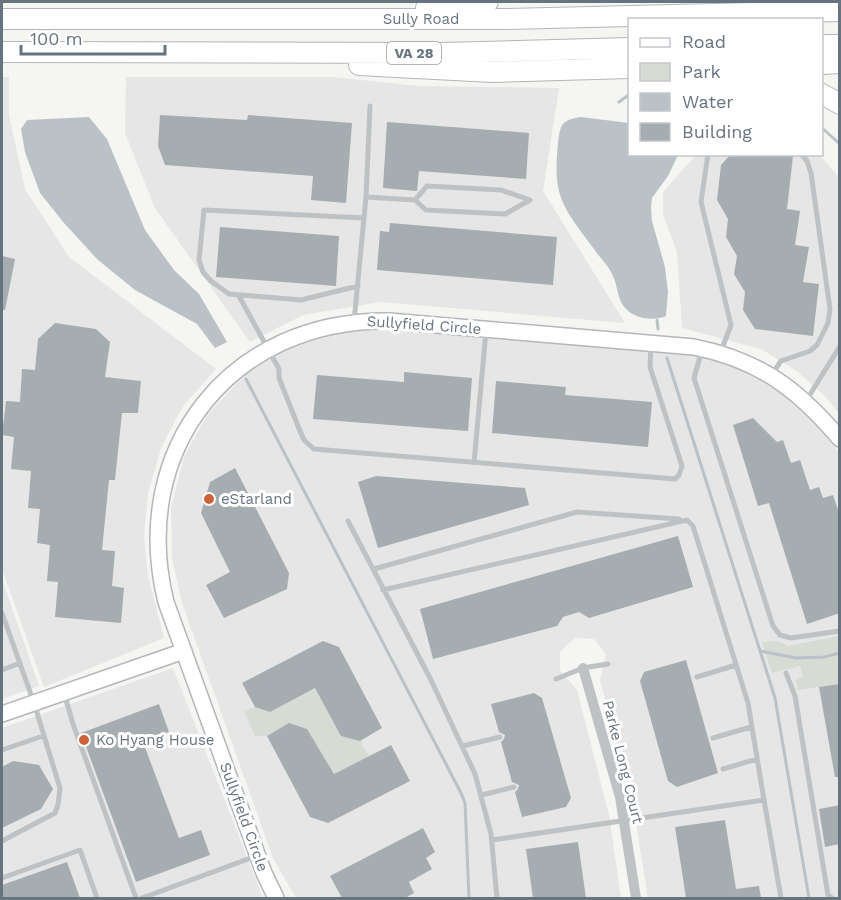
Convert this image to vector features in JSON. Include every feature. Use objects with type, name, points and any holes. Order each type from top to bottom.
[{"type":"highway","points":[[313,19],[488,2]]},
{"type":"highway","name":"Sully Road","points":[[2,19],[507,19],[840,11]]},
{"type":"highway","points":[[823,45],[840,45]]},
{"type":"highway","name":"VA 28","points":[[2,52],[441,53],[628,48]]},
{"type":"highway","points":[[198,54],[492,72],[628,68]]},
{"type":"highway","points":[[823,64],[840,63]]},
{"type":"highway","points":[[823,95],[840,104]]},
{"type":"street","name":"Sullyfield Circle","points":[[276,898],[257,855],[166,602],[158,557],[157,526],[165,480],[183,436],[206,402],[233,373],[269,349],[305,332],[354,322],[389,321],[651,343],[720,353],[771,375],[806,401],[840,439]]},
{"type":"street","points":[[2,714],[184,651]]},
{"type":"street","name":"Parke Long Court","points":[[584,668],[620,797],[636,898]]},
{"type":"lane","points":[[354,322],[366,196],[370,106]]},
{"type":"lane","points":[[708,156],[701,202],[731,325],[720,353]]},
{"type":"lane","points":[[771,375],[781,361],[810,351],[817,345],[828,323],[830,309],[811,173],[803,156]]},
{"type":"lane","points":[[366,196],[415,200],[426,210],[505,214],[531,200],[501,190],[427,186],[415,200]]},
{"type":"lane","points":[[358,286],[301,300],[229,294],[203,272],[199,260],[199,249],[204,210],[364,219]]},
{"type":"lane","points":[[239,296],[279,369],[279,378],[304,440],[314,449],[675,479],[679,476],[682,466],[650,367],[651,343]]},
{"type":"lane","points":[[474,463],[487,329]]},
{"type":"lane","points":[[806,401],[840,346]]},
{"type":"lane","points":[[703,349],[694,378],[773,626],[780,635],[791,638],[840,630]]},
{"type":"lane","points":[[374,569],[577,512],[687,520],[693,526],[748,703],[781,898]]},
{"type":"lane","points":[[383,590],[687,520]]},
{"type":"lane","points":[[348,521],[463,746],[482,795],[492,840],[497,898]]},
{"type":"lane","points":[[2,613],[34,703],[60,788],[55,813],[2,841]]},
{"type":"lane","points":[[2,670],[20,663]]},
{"type":"lane","points":[[556,680],[584,668],[608,664]]},
{"type":"lane","points":[[697,677],[736,665]]},
{"type":"lane","points":[[786,673],[795,696],[828,894],[832,898]]},
{"type":"lane","points":[[64,692],[73,724],[136,898]]},
{"type":"lane","points":[[713,738],[752,726]]},
{"type":"lane","points":[[2,750],[43,736]]},
{"type":"lane","points":[[463,746],[500,737]]},
{"type":"lane","points":[[723,769],[757,759]]},
{"type":"lane","points":[[482,795],[514,787]]},
{"type":"lane","points":[[492,840],[764,800]]},
{"type":"lane","points":[[2,878],[80,850],[97,898]]},
{"type":"lane","points":[[142,898],[257,855]]},
{"type":"lane","points":[[161,891],[164,898]]},
{"type":"shaded area","points":[[2,77],[9,77],[9,115],[25,189],[69,257],[216,369],[183,406],[161,448],[148,494],[144,537],[148,575],[164,638],[44,687],[2,569]]},
{"type":"shaded area","points":[[126,77],[333,77],[418,86],[559,88],[543,191],[625,323],[381,302],[303,315],[250,342],[155,208],[125,133]]},
{"type":"shaded area","points":[[821,156],[839,178],[839,414],[826,397],[798,372],[761,349],[682,328],[677,252],[663,215],[663,192],[694,157]]},
{"type":"shaded area","points":[[386,326],[690,353],[733,365],[772,385],[808,415],[839,452],[839,898],[648,898],[634,811],[600,680],[606,654],[594,639],[575,638],[560,652],[560,671],[577,690],[609,815],[621,898],[296,898],[273,858],[182,603],[172,558],[171,508],[184,457],[207,415],[244,376],[276,354],[313,337]]},
{"type":"shaded area","points":[[2,579],[39,686],[2,699]]},
{"type":"shaded area","points":[[173,668],[263,898],[2,898],[2,728]]},
{"type":"green space","points":[[839,636],[839,684],[798,690],[796,680],[803,676],[800,666],[772,673],[762,642],[778,641],[788,646]]},
{"type":"green space","points":[[315,688],[360,741],[369,756],[334,774],[307,729],[290,724],[267,736],[255,736],[244,711],[255,707],[270,712]]},
{"type":"water","points":[[89,117],[107,139],[145,230],[174,270],[199,294],[227,342],[215,348],[197,324],[135,290],[98,260],[40,193],[25,152],[21,129],[27,120]]},
{"type":"water","points":[[581,117],[628,123],[628,156],[678,156],[668,176],[652,198],[651,208],[652,221],[665,267],[668,292],[666,316],[646,318],[627,310],[621,302],[615,280],[607,265],[575,223],[562,201],[557,177],[557,162],[560,132],[563,124]]},
{"type":"building","points":[[160,115],[247,120],[248,115],[352,123],[346,203],[311,200],[313,176],[165,165],[158,146]]},
{"type":"building","points":[[387,122],[529,133],[526,179],[419,171],[417,191],[383,188]]},
{"type":"building","points":[[729,156],[793,156],[787,209],[800,211],[795,245],[809,247],[803,282],[819,284],[813,336],[755,329],[743,310],[745,292],[734,274],[737,256],[726,237],[728,219],[717,200],[721,165]]},
{"type":"building","points":[[390,223],[557,237],[553,285],[377,270],[380,231],[389,232]]},
{"type":"building","points":[[220,227],[339,236],[336,286],[216,277]]},
{"type":"building","points":[[2,256],[15,259],[5,310],[2,310]]},
{"type":"building","points":[[55,323],[96,329],[110,342],[105,377],[141,381],[138,413],[122,413],[115,480],[109,480],[102,550],[115,551],[112,586],[124,588],[121,623],[55,617],[58,582],[47,581],[50,545],[37,543],[40,509],[28,508],[31,471],[11,469],[14,437],[2,435],[6,401],[20,402],[22,369],[35,370],[38,339]]},
{"type":"building","points":[[404,372],[472,378],[468,431],[313,419],[317,375],[404,382]]},
{"type":"building","points":[[496,381],[566,387],[565,395],[652,402],[648,447],[492,433]]},
{"type":"building","points":[[753,418],[777,442],[783,440],[791,463],[800,460],[810,490],[819,487],[823,498],[833,495],[840,516],[840,613],[807,624],[769,503],[758,506],[733,425]]},
{"type":"building","points":[[235,468],[289,573],[287,589],[224,618],[206,585],[230,572],[201,513],[210,482]]},
{"type":"building","points":[[376,476],[525,488],[529,505],[378,548],[358,482]]},
{"type":"building","points":[[678,536],[693,587],[589,618],[579,612],[563,617],[557,626],[433,659],[420,609]]},
{"type":"building","points":[[323,641],[339,647],[382,728],[360,741],[341,736],[315,688],[270,712],[255,707],[242,683]]},
{"type":"building","points":[[686,660],[718,773],[677,787],[668,781],[640,681],[644,672]]},
{"type":"building","points":[[840,684],[840,777],[835,777],[819,687]]},
{"type":"building","points":[[534,693],[542,698],[571,798],[566,807],[522,817],[515,792],[519,785],[512,782],[501,742],[505,735],[499,732],[491,704]]},
{"type":"building","points":[[159,704],[169,732],[143,742],[179,838],[201,830],[210,855],[136,882],[81,733]]},
{"type":"building","points":[[289,723],[307,729],[334,774],[391,745],[410,781],[328,823],[310,817],[267,736]]},
{"type":"building","points":[[13,761],[39,765],[53,789],[41,809],[2,828],[2,767]]},
{"type":"building","points":[[840,805],[840,844],[825,847],[819,809]]},
{"type":"building","points":[[725,820],[736,889],[759,886],[761,898],[686,898],[675,827]]},
{"type":"building","points":[[423,828],[435,852],[426,858],[432,869],[409,882],[414,893],[405,898],[342,898],[330,876]]},
{"type":"building","points":[[578,842],[586,898],[533,898],[526,849]]},
{"type":"building","points":[[67,862],[80,898],[2,898],[2,885]]},
{"type":"waterway","points":[[619,102],[628,95]]},
{"type":"waterway","points":[[823,129],[840,144]]},
{"type":"waterway","points":[[657,320],[658,329]]},
{"type":"waterway","points":[[667,358],[775,698],[809,898]]},
{"type":"waterway","points":[[246,379],[461,793],[465,803],[469,898]]},
{"type":"waterway","points":[[760,651],[796,658],[824,657],[840,653]]},
{"type":"place","name":"eStarland","points":[[209,499]]},
{"type":"place","name":"Ko Hyang House","points":[[84,740]]}]
